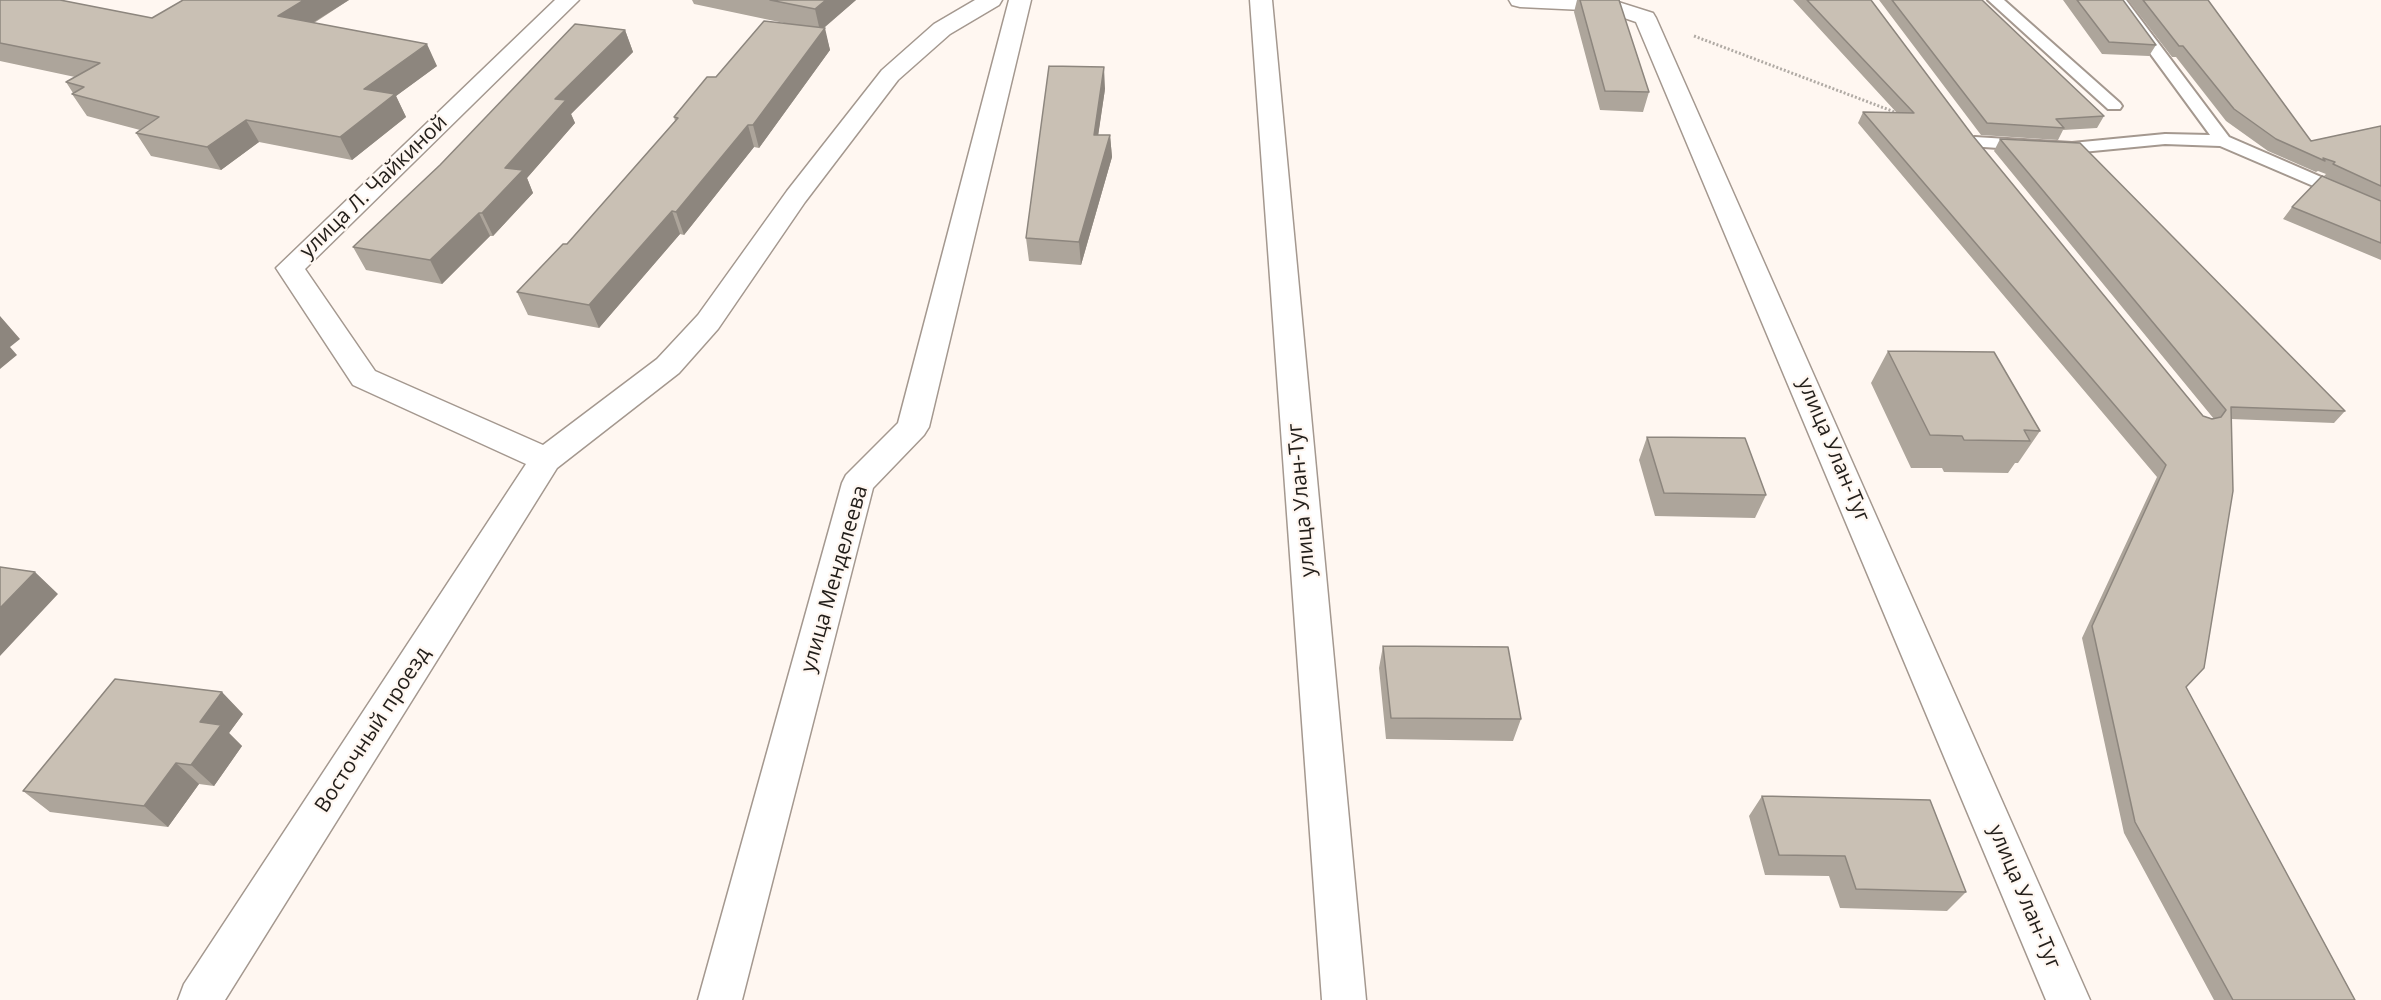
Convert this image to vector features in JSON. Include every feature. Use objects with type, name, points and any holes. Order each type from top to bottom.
[{"type":"street","name":"улица Л. Чайкиной","points":[[546,460],[364,378],[290,268],[568,0]]},
{"type":"street","name":"Восточный проезд","points":[[200,1000],[546,460],[668,366],[708,322],[796,196],[890,75],[942,29],[991,0]]},
{"type":"street","name":"улица Менделеева","points":[[720,1000],[858,483],[913,427],[1020,0]]},
{"type":"street","name":"улица Улан-Туг","points":[[1261,0],[1344,1000]]},
{"type":"street","points":[[1520,0],[1606,5],[1645,18]]},
{"type":"street","name":"улица Улан-Туг","points":[[1645,18],[1766,294],[2068,1000]]},
{"type":"lane","points":[[1995,0],[2114,106]]},
{"type":"lane","points":[[2118,0],[2223,141]]},
{"type":"lane","points":[[1989,160],[1971,137],[2072,148],[2165,139],[2223,141],[2381,210]]},
{"type":"path","points":[[1645,18],[1909,117]]},
{"type":"building","points":[[0,0],[60,0],[152,18],[183,0],[304,0],[278,16],[427,44],[364,89],[395,94],[340,137],[246,120],[207,147],[136,133],[159,117],[72,94],[84,87],[66,82],[100,63],[0,43]]},
{"type":"building","points":[[770,0],[826,0],[815,9]]},
{"type":"building","points":[[1580,0],[1619,0],[1649,92],[1605,91]]},
{"type":"building","points":[[1807,0],[1871,0],[1973,136],[2203,416],[2212,419],[2221,417],[2226,410],[2000,139],[2080,143],[2345,411],[2231,407],[2233,491],[2204,668],[2186,687],[2355,1000],[2233,1000],[2135,822],[2092,626],[2166,465],[1863,112],[1914,113]]},
{"type":"building","points":[[1892,0],[1982,0],[2104,116],[2056,119],[2064,128],[1987,123]]},
{"type":"building","points":[[2077,0],[2123,0],[2156,45],[2109,42]]},
{"type":"building","points":[[2143,0],[2208,0],[2311,141],[2381,126],[2381,186],[2333,164],[2335,162],[2323,158],[2325,161],[2276,139],[2234,109],[2183,46],[2179,46]]},
{"type":"building","points":[[764,21],[825,28],[753,125],[748,125],[676,212],[672,211],[589,305],[517,292],[563,244],[567,244],[678,118],[674,117],[707,77],[716,77]]},
{"type":"building","points":[[575,24],[625,30],[555,99],[566,100],[505,168],[523,170],[482,213],[479,213],[430,260],[353,247],[440,165]]},
{"type":"building","points":[[1049,66],[1104,67],[1094,135],[1110,135],[1079,242],[1026,238]]},
{"type":"building","points":[[2322,176],[2381,201],[2381,243],[2292,207]]},
{"type":"building","points":[[1888,351],[1994,352],[2040,431],[2024,430],[2030,441],[1964,440],[1962,436],[1930,435]]},
{"type":"building","points":[[1647,437],[1745,438],[1766,495],[1664,493]]},
{"type":"building","points":[[0,567],[35,572],[0,608]]},
{"type":"building","points":[[1383,646],[1508,647],[1521,719],[1391,718]]},
{"type":"building","points":[[115,679],[222,692],[200,722],[221,725],[191,765],[176,763],[144,806],[23,791]]},
{"type":"building","points":[[1762,796],[1930,800],[1966,892],[1856,889],[1845,856],[1779,855]]}]
